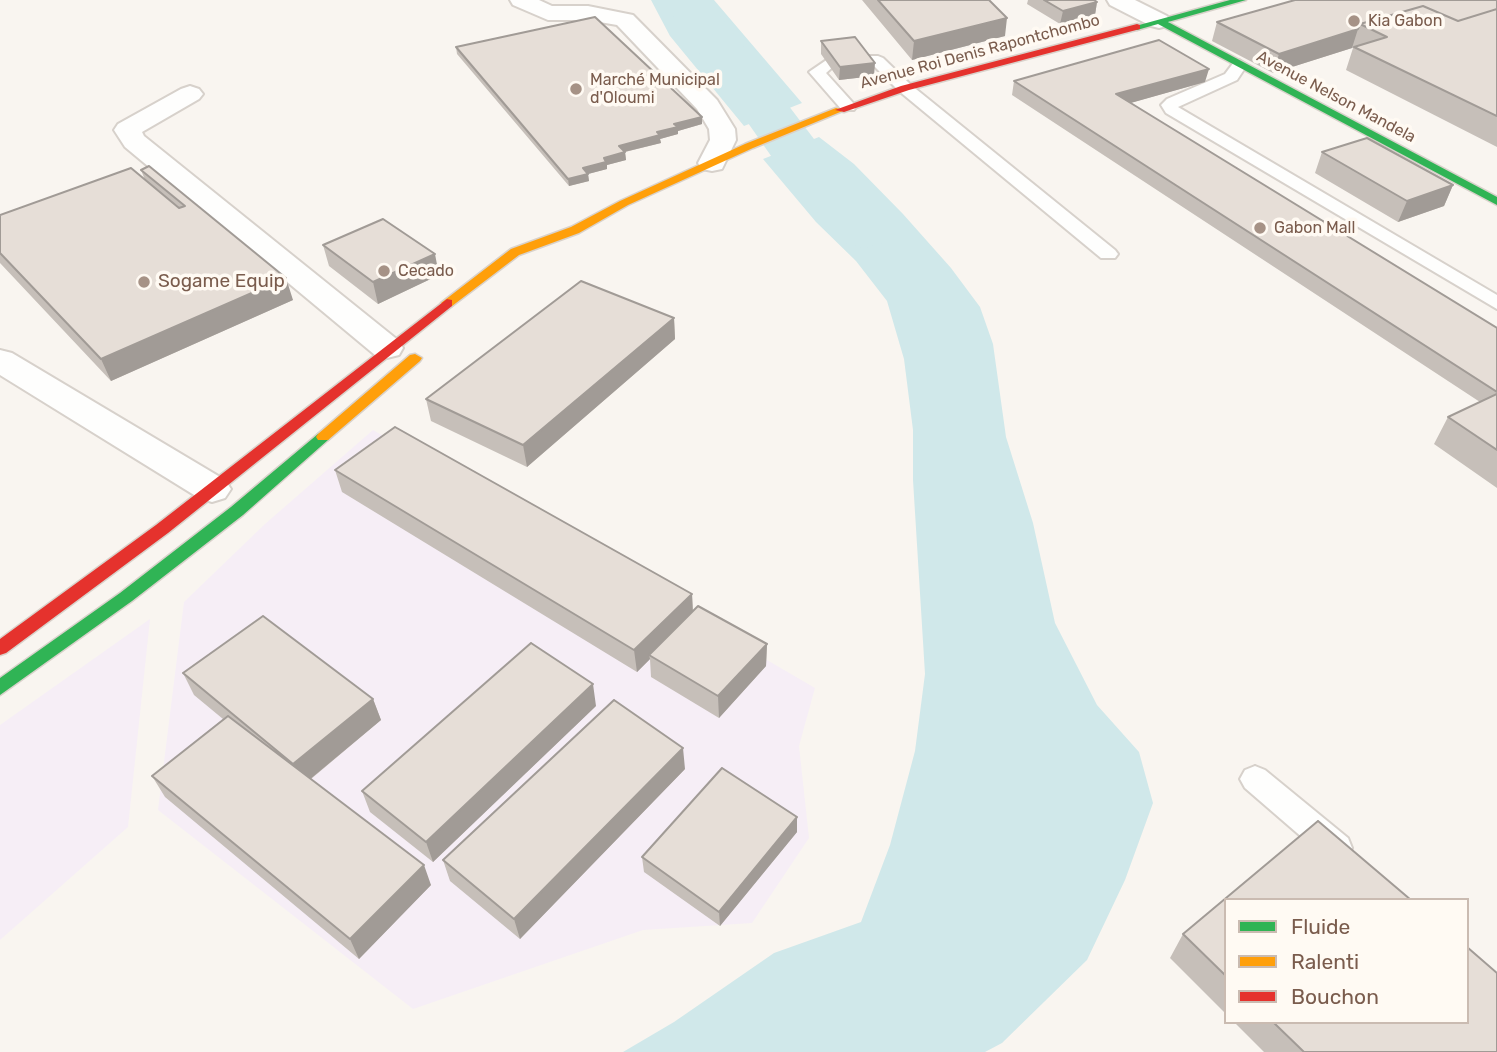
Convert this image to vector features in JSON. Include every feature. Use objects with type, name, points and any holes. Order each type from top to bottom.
[{"type":"main road","name":"Avenue Roi Denis Rapontchombo","points":[[575,230],[624,203],[749,146],[848,107],[905,88],[1241,0]]},
{"type":"main road","name":"Avenue Nelson Mandela","points":[[1159,22],[1497,202]]},
{"type":"main road","points":[[0,648],[68,600],[212,489],[387,348],[514,252],[575,230]]},
{"type":"main road","points":[[544,258],[575,230]]},
{"type":"main road","points":[[0,688],[126,597],[237,511],[427,347]]},
{"type":"street","points":[[521,0],[548,13],[588,13],[625,20],[708,105],[722,129],[723,140],[712,163]]},
{"type":"street","points":[[1118,0],[1159,22]]},
{"type":"street","points":[[190,94],[127,130],[134,141],[387,348]]},
{"type":"street","points":[[0,360],[212,489]]},
{"type":"lane","points":[[863,61],[878,61],[905,88],[1108,254]]},
{"type":"lane","points":[[828,64],[817,72],[848,107]]},
{"type":"lane","points":[[1239,65],[1231,77],[1173,102],[1170,105],[1172,110],[1497,303]]},
{"type":"lane","points":[[1255,779],[1358,865]]},
{"type":"shaded area","points":[[373,430],[815,688],[799,746],[809,838],[752,923],[643,930],[413,1009],[158,810],[184,602],[265,524]]},
{"type":"shaded area","points":[[150,619],[128,827],[0,940],[0,725]]},
{"type":"water","points":[[651,0],[714,0],[802,103],[744,126],[670,36]]},
{"type":"water","points":[[819,137],[854,164],[903,214],[951,268],[980,307],[993,344],[1006,437],[1033,523],[1055,623],[1097,705],[1139,752],[1153,803],[1125,880],[1087,960],[1002,1043],[985,1052],[623,1052],[674,1022],[774,953],[861,922],[890,845],[915,751],[925,674],[913,480],[913,430],[904,359],[887,301],[856,261],[816,222],[763,159]]},
{"type":"building","points":[[878,0],[989,0],[1007,18],[914,41]]},
{"type":"building","points":[[1044,0],[1094,0],[1097,2],[1063,11]]},
{"type":"building","points":[[1295,0],[1497,0],[1497,9],[1458,21],[1423,6],[1360,24],[1358,29],[1279,54],[1217,22]]},
{"type":"building","points":[[1423,6],[1458,21],[1497,9],[1497,116],[1354,47],[1387,37],[1360,24]]},
{"type":"building","name":"Marché Municipal d'Oloumi","points":[[595,17],[702,117],[674,124],[678,127],[657,132],[660,135],[619,146],[625,152],[604,158],[606,162],[583,168],[588,174],[568,179],[456,47]]},
{"type":"building","points":[[855,37],[875,63],[840,67],[821,41]]},
{"type":"building","name":"Gabon Mall","points":[[1159,40],[1209,69],[1116,94],[1497,328],[1497,392],[1014,81]]},
{"type":"building","points":[[1367,138],[1453,185],[1407,201],[1322,152]]},
{"type":"building","name":"Sogame Equip","points":[[149,166],[286,278],[101,359],[0,253],[0,215],[131,168],[179,208],[185,206],[141,170]]},
{"type":"building","points":[[383,219],[435,254],[373,282],[323,245]]},
{"type":"building","points":[[581,281],[674,318],[523,445],[426,399]]},
{"type":"building","points":[[1497,394],[1497,450],[1448,417]]},
{"type":"building","points":[[395,427],[692,594],[634,650],[335,470]]},
{"type":"building","points":[[698,606],[767,644],[718,696],[649,655]]},
{"type":"building","points":[[263,616],[373,699],[293,764],[183,673]]},
{"type":"building","points":[[531,643],[593,684],[426,842],[362,791]]},
{"type":"building","points":[[614,700],[683,748],[514,919],[443,860]]},
{"type":"building","points":[[228,716],[424,865],[350,939],[152,776]]},
{"type":"building","points":[[722,768],[797,817],[719,912],[642,857]]},
{"type":"building","points":[[1318,821],[1409,898],[1226,898]]},
{"type":"building","points":[[1224,900],[1224,974],[1183,934]]},
{"type":"building","points":[[1469,949],[1497,973],[1497,1052],[1304,1052],[1275,1024],[1469,1024]]},
{"type":"waterway","points":[[685,0],[795,151],[864,230]]},
{"type":"traffic: fast","points":[[1137,27],[1241,0]]},
{"type":"traffic: fast","points":[[1159,21],[1497,202]]},
{"type":"traffic: fast","points":[[0,688],[126,597],[237,511],[323,437]]},
{"type":"traffic: slow","points":[[447,303],[515,252],[575,230],[624,203],[749,146],[840,110]]},
{"type":"traffic: slow","points":[[323,437],[415,358]]},
{"type":"traffic: jam","points":[[840,110],[905,88],[1137,27]]},
{"type":"traffic: jam","points":[[0,648],[162,529],[447,303]]},
{"type":"place","name":"Kia Gabon","points":[[1354,21]]},
{"type":"place","name":"Marché Municipal d'Oloumi","points":[[576,89]]},
{"type":"place","name":"Gabon Mall","points":[[1260,228]]},
{"type":"place","name":"Cecado","points":[[384,271]]},
{"type":"place","name":"Sogame Equip","points":[[144,282]]}]
